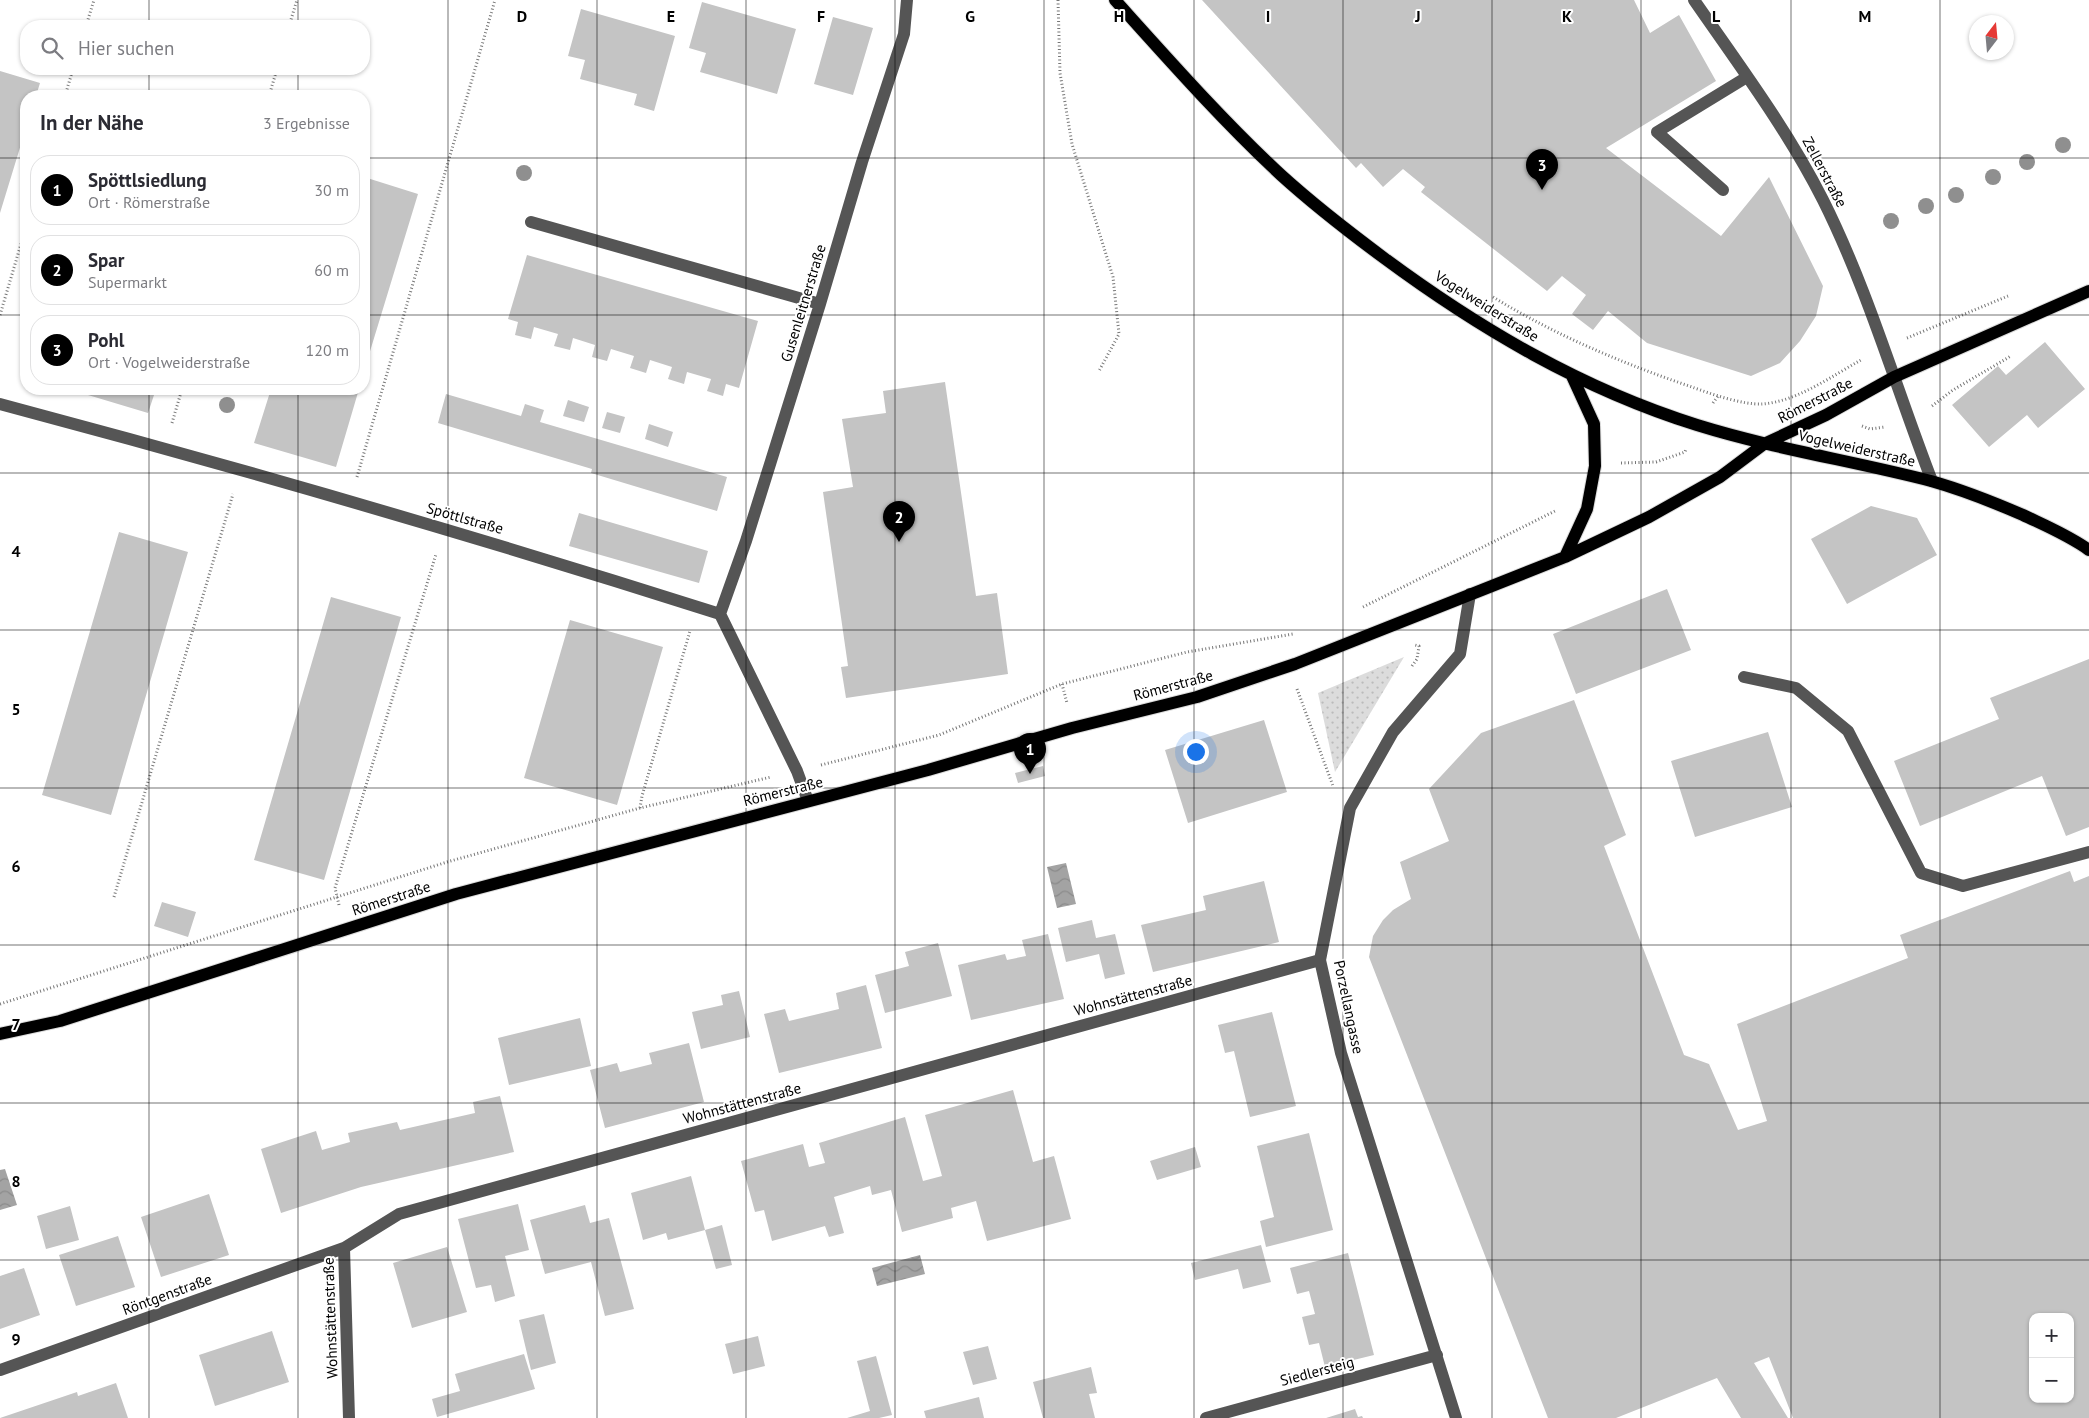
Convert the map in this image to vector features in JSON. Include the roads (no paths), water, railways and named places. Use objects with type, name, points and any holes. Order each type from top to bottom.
[{"type":"main road","name":"Vogelweiderstraße","points":[[1115,0],[1224,120],[1283,177],[1344,228],[1468,316],[1572,376],[1668,416],[1700,426],[1764,444],[1932,481],[1984,498],[2073,539],[2089,550]]},
{"type":"main road","name":"Römerstraße","points":[[0,1034],[60,1021],[456,894],[928,770],[1072,728],[1196,696],[1294,664],[1565,557],[1649,517],[1712,481],[1764,444],[1826,415],[1894,377],[2089,291]]},
{"type":"main road","points":[[1565,557],[1587,509],[1595,466],[1594,424],[1572,376]]},
{"type":"street","name":"Gusenleitnerstraße","points":[[720,614],[746,541],[862,162],[904,34],[907,0]]},
{"type":"street","name":"Zellerstraße","points":[[1694,0],[1792,143],[1823,201],[1864,292],[1894,377]]},
{"type":"street","points":[[1723,190],[1656,132],[1747,77]]},
{"type":"street","points":[[531,222],[820,304]]},
{"type":"street","name":"Vogelweiderstraße","points":[[1894,377],[1932,481]]},
{"type":"street","name":"Spöttlstraße","points":[[0,404],[165,448],[444,529],[720,614]]},
{"type":"street","name":"Porzellangasse","points":[[1456,1418],[1341,1053],[1320,960],[1350,808],[1393,732],[1460,654],[1470,594]]},
{"type":"street","points":[[720,614],[797,771],[808,802]]},
{"type":"street","points":[[1744,677],[1796,688],[1848,731],[1921,873],[1963,886],[2089,852]]},
{"type":"street","name":"Wohnstättenstraße","points":[[349,1418],[344,1248],[399,1214],[1320,960]]},
{"type":"street","name":"Röntgenstraße","points":[[0,1370],[344,1248]]},
{"type":"street","name":"Siedlersteig","points":[[1206,1418],[1437,1355]]},
{"type":"water","points":[[1066,863],[1076,904],[1057,908],[1047,867]]},
{"type":"water","points":[[5,1169],[17,1205],[0,1210],[0,1170]]},
{"type":"water","points":[[920,1255],[925,1274],[877,1286],[872,1268]]},
{"type":"place","name":"Pohl","points":[[1542,190]]},
{"type":"place","name":"Spar","points":[[899,542]]},
{"type":"place","name":"Spöttlsiedlung","points":[[1030,774]]}]
